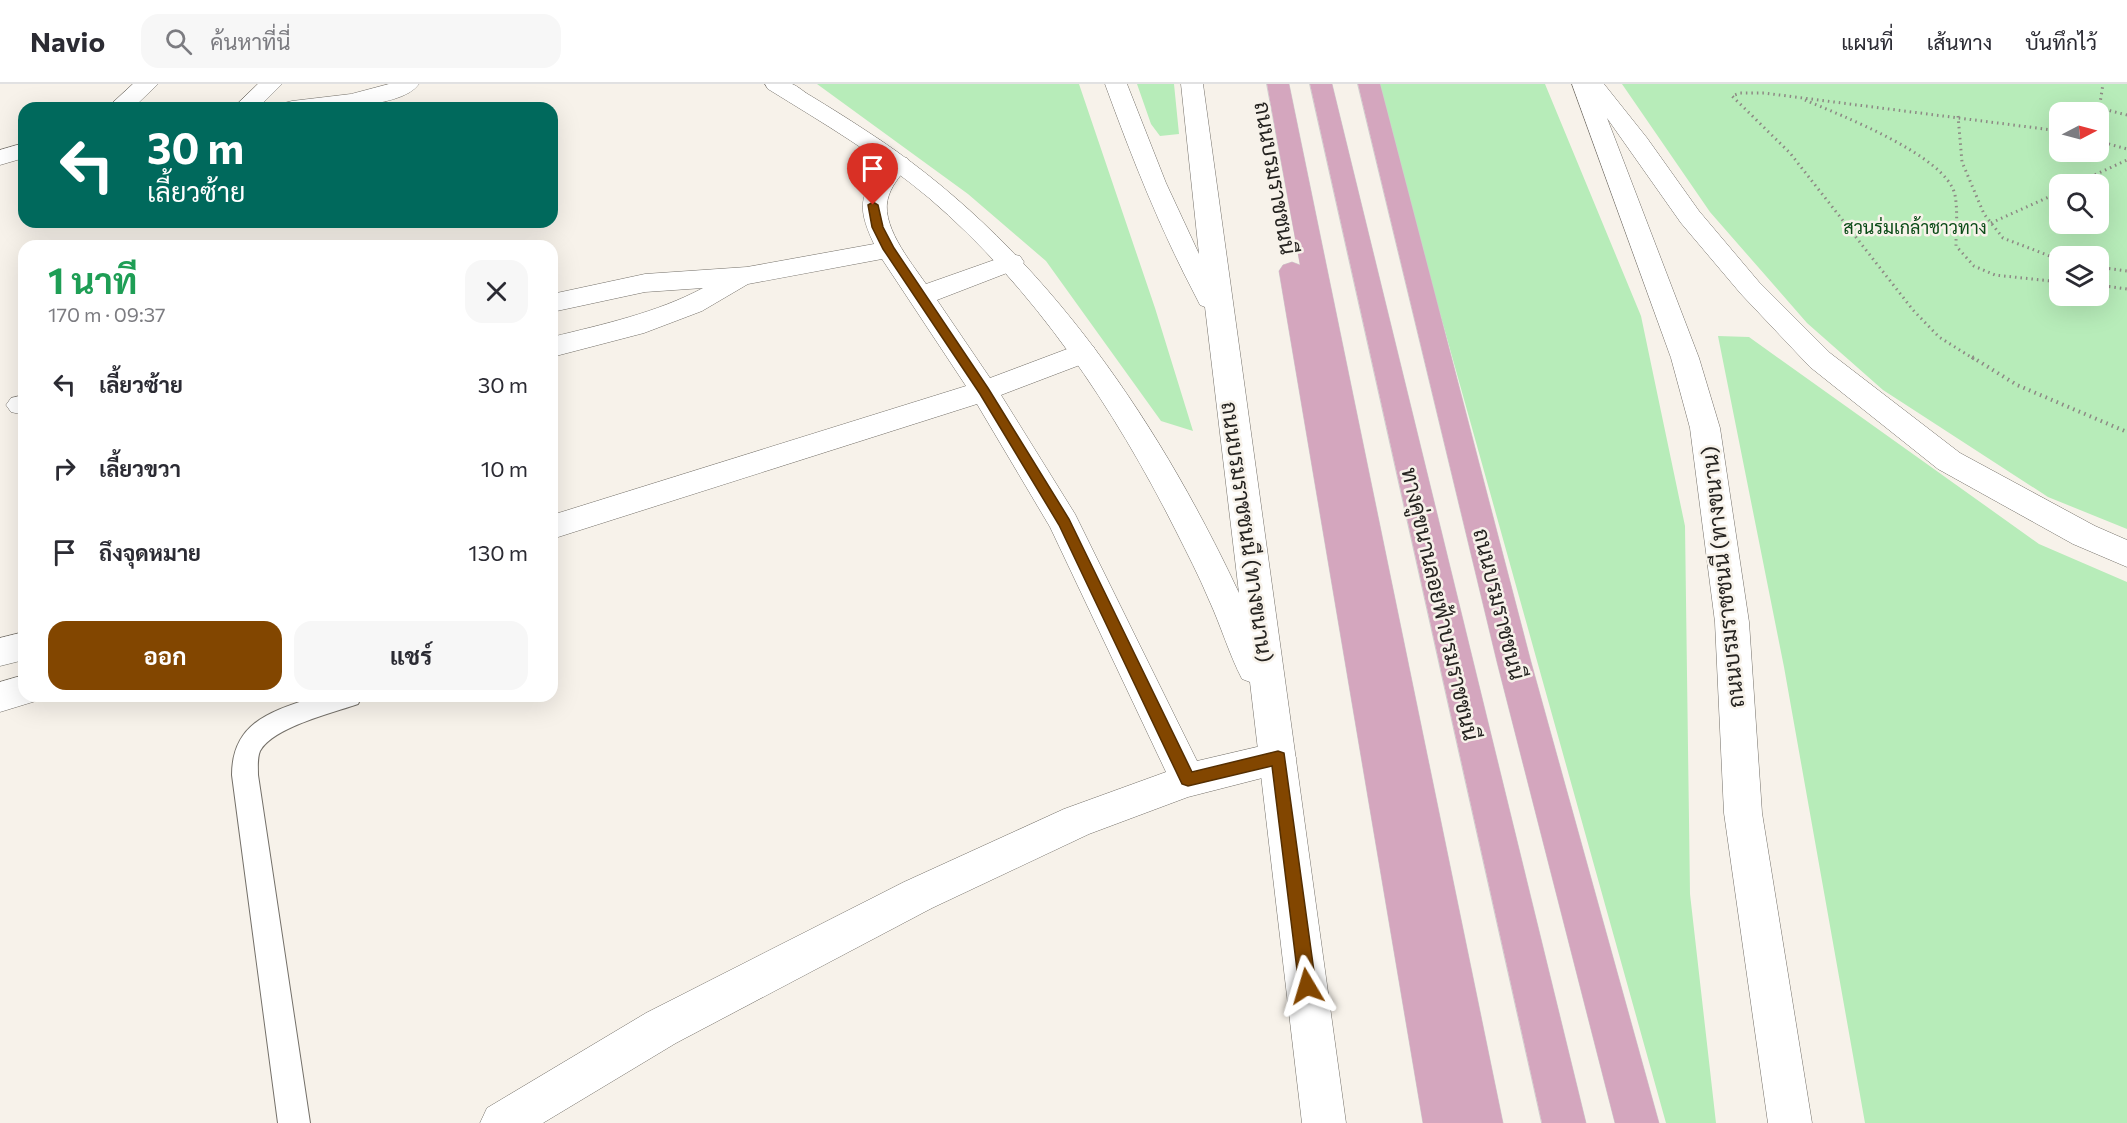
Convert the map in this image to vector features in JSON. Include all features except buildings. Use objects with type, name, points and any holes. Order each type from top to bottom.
[{"type":"main road","points":[[126,102],[147,84]]},
{"type":"main road","points":[[252,102],[271,84]]},
{"type":"main road","points":[[335,102],[370,97],[394,91],[408,84]]},
{"type":"main road","points":[[776,84],[898,163],[957,210],[1011,262],[1083,353],[1160,472],[1216,578],[1271,709]]},
{"type":"main road","points":[[1116,84],[1154,183],[1182,246],[1219,316]]},
{"type":"main road","name":"ถนนบรมราชชนนี (ทางขนาน)","points":[[1192,84],[1219,316],[1324,1123]]},
{"type":"main road","name":"ถนนบรมราชชนนี","points":[[1259,84],[1445,1123]]},
{"type":"main road","points":[[1278,84],[1481,1123]]},
{"type":"main road","name":"ทางคู่ขนานลอยฟ้าบรมราชชนนี","points":[[1321,84],[1564,1123]]},
{"type":"main road","name":"ถนนบรมราชชนนี","points":[[1369,84],[1511,651],[1637,1123]]},
{"type":"main road","name":"ถนนบรมราชชนนี (ทางขนาน)","points":[[1583,84],[1675,327],[1705,428],[1732,622],[1743,813],[1790,1123]]},
{"type":"main road","points":[[1592,84],[1639,143],[1690,218],[1750,288],[1820,360],[1949,461],[2084,534],[2127,554]]},
{"type":"main road","points":[[0,158],[18,152]]},
{"type":"main road","points":[[898,163],[877,189],[873,205],[878,227],[889,249],[984,391],[1064,523],[1188,780]]},
{"type":"main road","points":[[558,302],[645,283],[747,276],[889,249]]},
{"type":"main road","points":[[921,296],[1011,262]]},
{"type":"main road","points":[[558,345],[634,326],[692,305],[747,276]]},
{"type":"main road","points":[[558,525],[984,391],[1083,353]]},
{"type":"main road","points":[[0,652],[18,648]]},
{"type":"main road","points":[[0,697],[18,692]]},
{"type":"main road","points":[[502,1123],[661,1028],[918,895],[1077,821],[1188,780],[1278,758]]},
{"type":"lane","points":[[294,1123],[245,775],[245,755],[251,741],[265,728],[333,702]]},
{"type":"path","points":[[2101,102],[2103,84]]},
{"type":"path","points":[[2049,129],[1764,93],[1740,93],[1732,96],[1790,153],[1913,310],[1938,337],[2017,385],[2127,432]]},
{"type":"path","points":[[1802,98],[1893,139],[1939,170],[1955,193],[1956,246],[1974,266],[1995,275],[2049,281]]},
{"type":"path","points":[[2109,110],[2127,115]]},
{"type":"path","points":[[1958,116],[1962,162],[1984,214],[2003,238],[2049,256]]},
{"type":"path","points":[[2109,144],[2127,149]]},
{"type":"path","points":[[2097,174],[2127,160]]},
{"type":"path","points":[[1991,224],[2049,197]]},
{"type":"path","points":[[2109,269],[2127,271]]},
{"type":"path","points":[[2109,287],[2127,290]]},
{"type":"green space","points":[[817,84],[1079,84],[1155,308],[1193,431],[1161,421],[1046,261],[968,194]]},
{"type":"green space","points":[[1137,84],[1174,84],[1179,134],[1160,136],[1151,124]]},
{"type":"green space","points":[[1376,84],[1545,84],[1641,316],[1685,526],[1690,894],[1716,1123],[1666,1123]]},
{"type":"green space","name":"สวนร่มเกล้าชาวทาง","points":[[1622,84],[2127,84],[2127,529],[2048,497],[1883,390],[1807,323],[1710,212]]},
{"type":"green space","points":[[1718,336],[1749,337],[2039,544],[2127,582],[2127,1123],[1865,1123],[1784,667]]},
{"type":"route","points":[[873,205],[878,227],[889,249],[984,391],[1064,523],[1188,780],[1278,758],[1307,986]]}]
